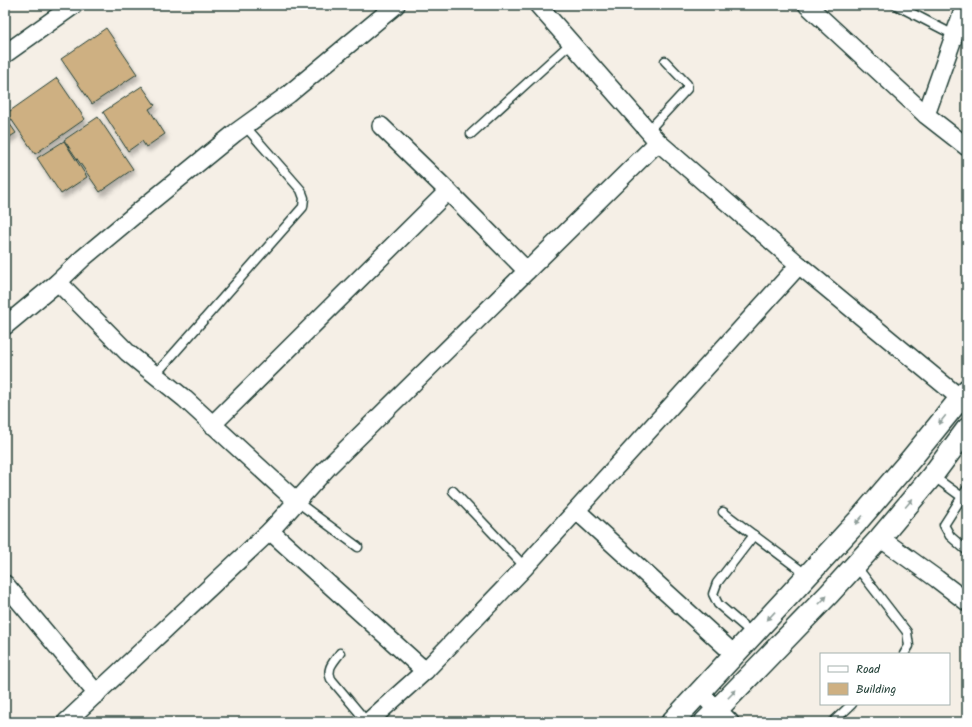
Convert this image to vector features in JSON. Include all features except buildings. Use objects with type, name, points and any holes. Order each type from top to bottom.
[{"type":"street","points":[[5,54],[74,5]]},
{"type":"street","points":[[5,326],[58,282],[83,258],[113,233],[245,126],[289,94],[396,5]]},
{"type":"street","points":[[538,5],[653,136],[799,265],[964,394],[906,464],[808,576],[672,722]]},
{"type":"street","points":[[926,114],[965,5]]},
{"type":"street","points":[[815,8],[926,114],[967,147]]},
{"type":"street","points":[[381,126],[448,191],[527,272]]},
{"type":"street","points":[[66,722],[270,530],[328,467],[527,272],[653,136]]},
{"type":"street","points":[[212,425],[448,191]]},
{"type":"street","points":[[367,722],[425,671],[525,567],[799,265]]},
{"type":"street","points":[[58,282],[128,353],[185,399],[296,501]]},
{"type":"street","points":[[700,693],[718,718],[880,538],[932,476],[967,429]]},
{"type":"street","points":[[577,511],[735,655]]},
{"type":"street","points":[[270,530],[425,671]]},
{"type":"street","points":[[880,538],[967,602]]},
{"type":"street","points":[[5,584],[97,694]]},
{"type":"lane","points":[[896,5],[954,35]]},
{"type":"lane","points":[[471,134],[571,43]]},
{"type":"lane","points":[[653,136],[687,89],[687,84],[665,61]]},
{"type":"lane","points":[[155,375],[303,207],[304,198],[301,190],[245,126]]},
{"type":"lane","points":[[932,476],[962,497]]},
{"type":"lane","points":[[967,489],[944,525],[950,536],[967,551]]},
{"type":"lane","points":[[453,491],[525,567]]},
{"type":"lane","points":[[296,501],[358,547]]},
{"type":"lane","points":[[723,512],[808,576]]},
{"type":"lane","points":[[753,635],[718,604],[714,594],[716,583],[754,535]]},
{"type":"lane","points":[[855,565],[907,632],[910,646],[905,653]]},
{"type":"lane","points":[[340,653],[329,668],[328,673],[331,679],[367,722]]},
{"type":"lane","points":[[833,722],[851,705]]}]
